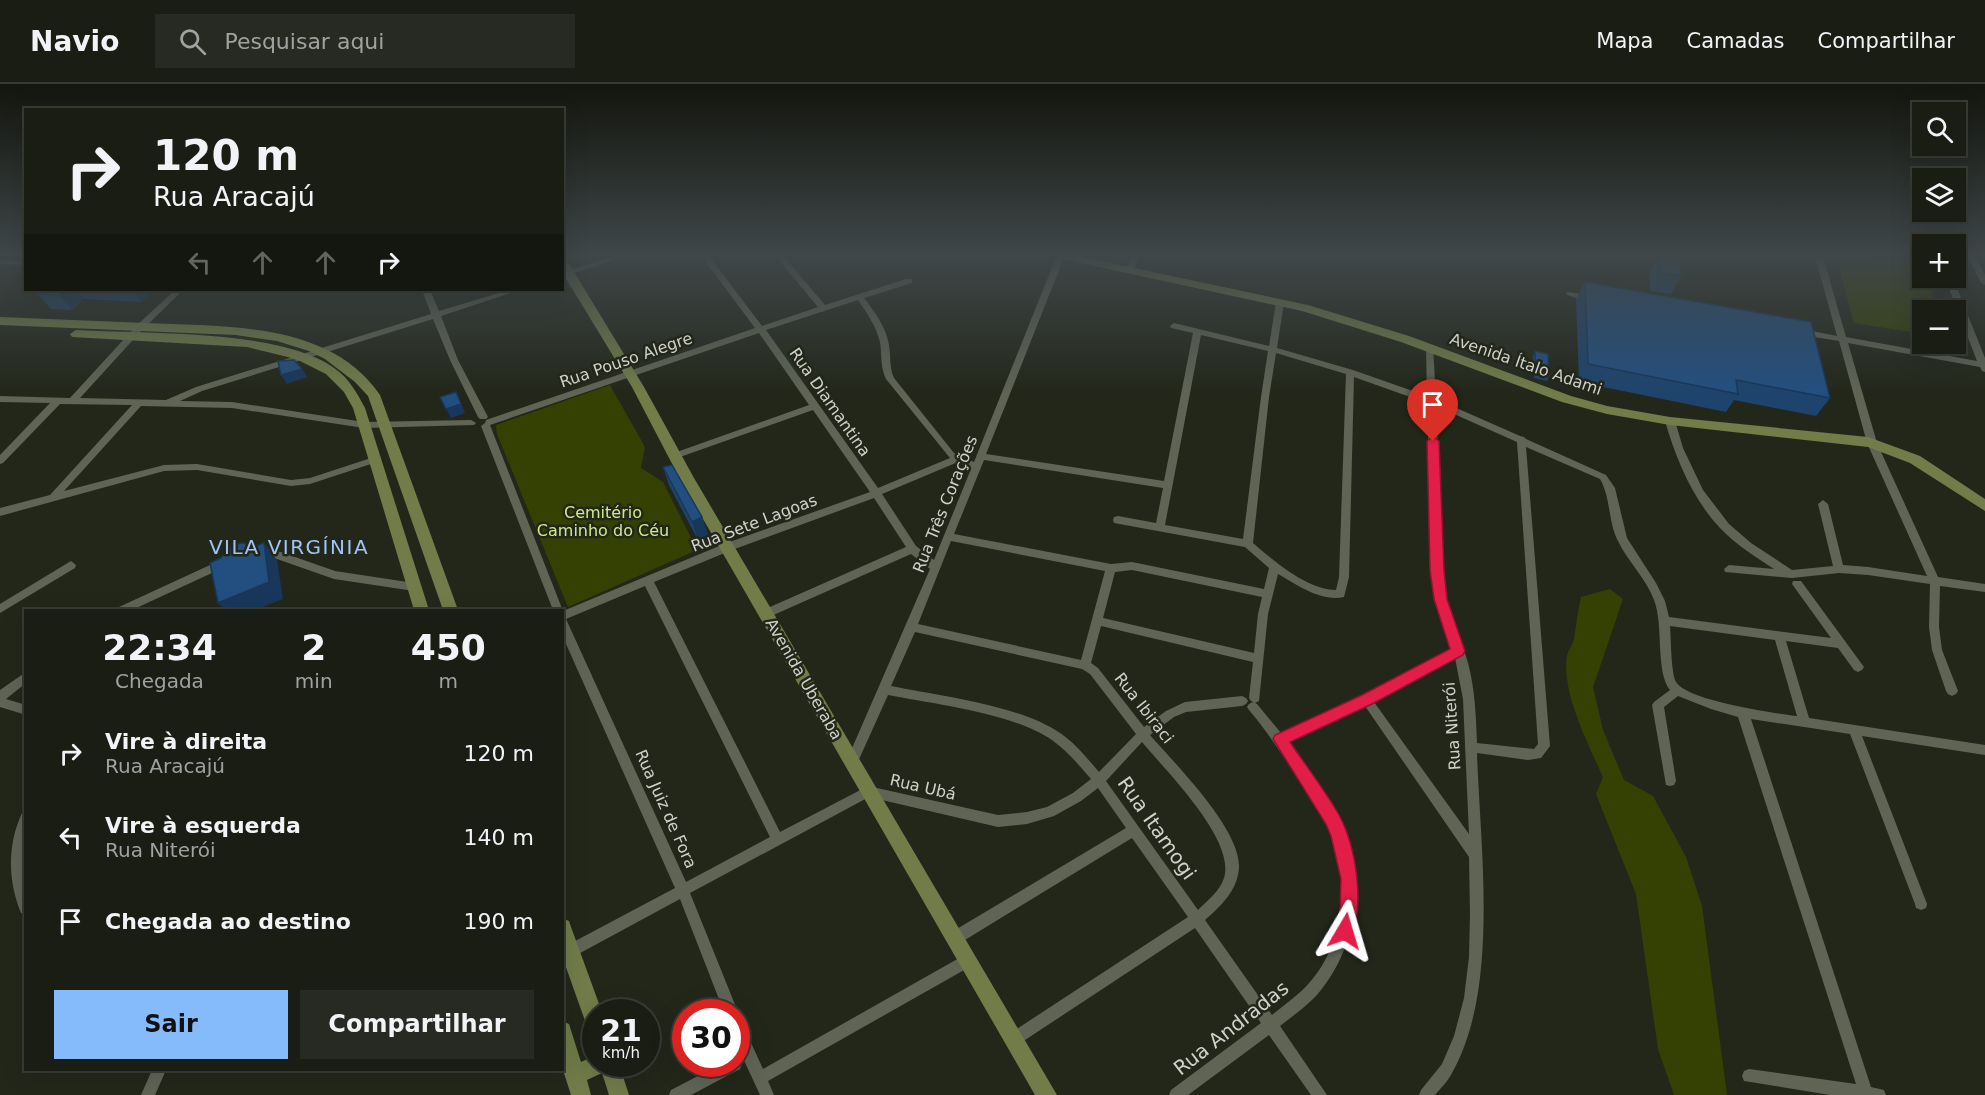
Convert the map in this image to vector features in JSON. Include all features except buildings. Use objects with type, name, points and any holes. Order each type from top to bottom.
[{"type":"main road","name":"Avenida Uberaba","points":[[583,300],[631,375],[765,614],[1047,1095]]},
{"type":"main road","name":"Avenida Ítalo Adami","points":[[1272,300],[1430,348],[1567,399],[1607,410],[1670,421],[1872,443],[1917,460],[1985,506]]},
{"type":"main road","points":[[0,321],[236,331],[289,340],[332,356],[356,373],[374,395],[451,609]]},
{"type":"main road","points":[[0,331],[128,339],[236,342],[300,356],[330,371],[350,390],[359,408],[374,460],[386,487],[422,609]]},
{"type":"main road","points":[[566,952],[586,999]]},
{"type":"main road","points":[[564,1038],[581,1095]]},
{"type":"main road","points":[[575,1075],[582,1072]]},
{"type":"main road","points":[[613,1077],[619,1095]]},
{"type":"street","points":[[72,401],[138,328],[167,300]]},
{"type":"street","points":[[430,300],[454,360],[486,422],[558,609]]},
{"type":"street","points":[[166,404],[199,389],[300,356],[484,300]]},
{"type":"street","name":"Rua Diamantina","points":[[739,300],[876,493],[912,549],[935,567]]},
{"type":"street","points":[[816,300],[823,308]]},
{"type":"street","name":"Rua Pouso Alegre","points":[[486,422],[631,375],[846,300]]},
{"type":"street","points":[[862,300],[872,313],[881,332],[884,341],[885,366],[890,379],[942,445],[957,459],[975,467]]},
{"type":"street","name":"Rua Três Corações","points":[[852,762],[913,627],[1043,300]]},
{"type":"street","points":[[1831,300],[1872,443],[1935,580],[1934,627],[1937,650],[1952,691]]},
{"type":"street","points":[[1958,300],[1984,366]]},
{"type":"street","points":[[1248,544],[1280,302]]},
{"type":"street","points":[[1173,326],[1272,349],[1350,372],[1432,401],[1594,471],[1607,481],[1622,539],[1660,601],[1669,681],[1679,693],[1743,713],[1985,750]]},
{"type":"street","points":[[1794,331],[1984,366]]},
{"type":"street","points":[[1160,527],[1197,332]]},
{"type":"street","name":"Rua Niterói","points":[[1426,1095],[1434,1088],[1456,1050],[1468,1011],[1477,932],[1476,854],[1467,683],[1440,599],[1437,570],[1430,348]]},
{"type":"street","points":[[1118,520],[1248,544],[1274,567],[1321,592],[1336,595],[1342,592],[1350,372]]},
{"type":"street","points":[[0,399],[232,405],[364,425],[471,423],[476,429],[486,422]]},
{"type":"street","points":[[0,461],[57,401]]},
{"type":"street","points":[[54,496],[138,404]]},
{"type":"street","points":[[676,456],[814,406]]},
{"type":"street","points":[[1670,421],[1683,458],[1717,518],[1736,536],[1794,579],[1858,667]]},
{"type":"street","points":[[1471,747],[1528,755],[1541,752],[1545,740],[1521,439]]},
{"type":"street","points":[[981,456],[1167,485]]},
{"type":"street","name":"Rua Sete Lagoas","points":[[564,615],[728,547],[876,493],[957,459]]},
{"type":"street","points":[[0,512],[54,496],[179,466],[291,483],[310,481],[374,460]]},
{"type":"street","points":[[1823,504],[1839,569]]},
{"type":"street","points":[[948,537],[1112,568],[1132,566],[1267,594]]},
{"type":"street","points":[[765,614],[912,549]]},
{"type":"street","points":[[252,553],[267,552],[342,576],[414,587]]},
{"type":"street","points":[[125,609],[234,558]]},
{"type":"street","points":[[0,609],[71,565]]},
{"type":"street","points":[[1250,702],[1267,594],[1274,567]]},
{"type":"street","points":[[913,627],[1085,665],[1112,568]]},
{"type":"street","points":[[1729,569],[1794,579],[1839,569],[1868,571],[1985,588]]},
{"type":"street","points":[[648,581],[777,838]]},
{"type":"street","points":[[1099,621],[1258,659]]},
{"type":"street","points":[[1664,621],[1780,638],[1841,644]]},
{"type":"street","name":"Rua Juiz de Fora","points":[[564,626],[682,888],[726,999]]},
{"type":"street","points":[[1780,638],[1804,722]]},
{"type":"street","points":[[1280,739],[1367,700],[1458,651]]},
{"type":"street","name":"Rua Ibiraci","points":[[1014,1039],[1197,919],[1220,899],[1230,881],[1232,859],[1225,840],[1206,811],[1094,671],[1085,665]]},
{"type":"street","points":[[0,697],[24,678]]},
{"type":"street","name":"Rua Itamogi","points":[[885,690],[1024,722],[1052,734],[1074,752],[1100,780],[1320,1095]]},
{"type":"street","points":[[1670,781],[1658,705],[1679,693]]},
{"type":"street","points":[[1367,700],[1476,854]]},
{"type":"street","points":[[0,702],[24,709]]},
{"type":"street","name":"Rua Ubá","points":[[566,952],[682,888],[868,791],[998,821],[1027,818],[1050,812],[1077,797],[1100,780],[1143,734],[1170,714],[1185,707],[1250,702]]},
{"type":"street","name":"Rua Andradas","points":[[1176,1095],[1272,1025],[1316,986],[1333,961],[1345,931],[1349,912],[1350,879],[1333,820],[1280,739],[1250,702]]},
{"type":"street","points":[[1743,713],[1872,1094],[1749,1076]]},
{"type":"street","points":[[1854,730],[1921,904]]},
{"type":"street","points":[[24,826],[17,860],[18,890],[24,904]]},
{"type":"street","points":[[955,938],[1134,831]]},
{"type":"street","points":[[760,1078],[968,960]]},
{"type":"street","points":[[750,1070],[760,1078],[767,1095]]},
{"type":"street","points":[[148,1095],[159,1071]]},
{"type":"street","points":[[676,1095],[710,1077]]},
{"type":"green space","points":[[1848,300],[1912,300],[1912,332],[1854,323]]},
{"type":"green space","name":"Cemitério Caminho do Céu","points":[[610,385],[645,447],[641,468],[663,482],[697,550],[568,607],[497,434],[496,425]]},
{"type":"green space","points":[[1610,589],[1623,599],[1593,687],[1603,730],[1624,780],[1653,796],[1686,857],[1702,906],[1727,1095],[1674,1095],[1658,1049],[1636,894],[1596,794],[1603,777],[1584,734],[1568,686],[1567,656],[1574,639],[1581,597]]},
{"type":"district","name":"VILA VIRGÍNIA","points":[[289,547]]},
{"type":"route","points":[[1345,931],[1349,912],[1350,879],[1339,836],[1333,820],[1280,739],[1367,700],[1458,651],[1440,599],[1433,441]]}]
